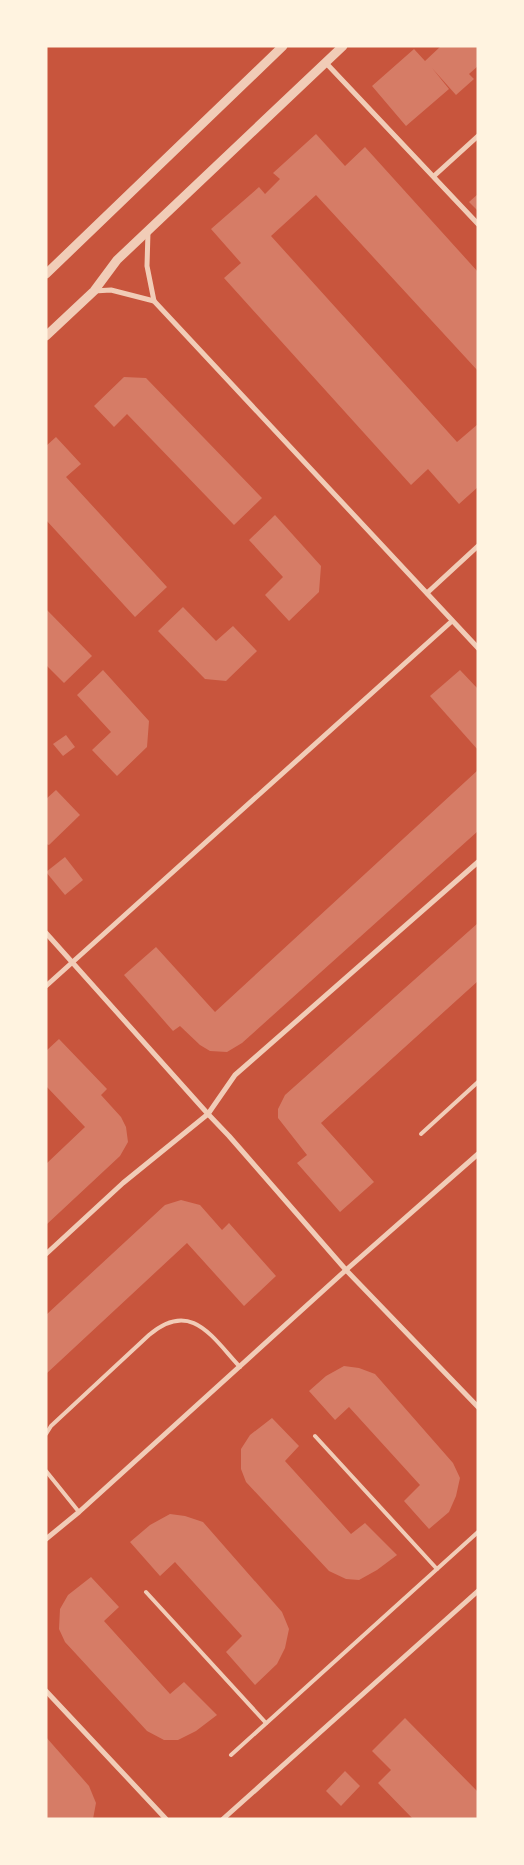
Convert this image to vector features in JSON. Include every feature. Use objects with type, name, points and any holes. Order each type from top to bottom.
[{"type":"street","points":[[46,274],[283,46]]},
{"type":"street","points":[[46,336],[94,291],[117,260],[343,46]]},
{"type":"street","points":[[326,63],[478,224]]},
{"type":"street","points":[[434,176],[478,136]]},
{"type":"street","points":[[148,231],[148,266],[154,301]]},
{"type":"street","points":[[94,291],[111,290],[154,301],[478,648]]},
{"type":"street","points":[[427,593],[478,546]]},
{"type":"street","points":[[46,986],[452,621]]},
{"type":"street","points":[[46,1254],[123,1183],[208,1114],[236,1076],[478,862]]},
{"type":"street","points":[[46,933],[229,1136],[346,1270],[478,1406]]},
{"type":"street","points":[[46,1540],[478,1154]]},
{"type":"street","points":[[223,1819],[478,1591]]},
{"type":"street","points":[[46,1691],[166,1819]]},
{"type":"lane","points":[[420,1134],[478,1082]]},
{"type":"lane","points":[[46,1434],[51,1426],[160,1325],[174,1320],[189,1320],[202,1326],[240,1367]]},
{"type":"lane","points":[[315,1436],[437,1569]]},
{"type":"lane","points":[[46,1471],[79,1512]]},
{"type":"lane","points":[[231,1755],[478,1532]]},
{"type":"lane","points":[[146,1592],[266,1723]]},
{"type":"building","points":[[441,46],[478,46],[478,66],[469,74],[474,79],[456,95],[432,68],[449,89],[406,126],[372,86],[414,49],[425,61]]},
{"type":"building","points":[[316,134],[345,166],[365,147],[478,272],[478,371],[316,195],[271,236],[457,442],[478,424],[478,487],[459,504],[428,469],[411,485],[224,278],[241,263],[211,229],[259,187],[265,194],[280,179],[273,173]]},
{"type":"building","points":[[478,194],[478,211],[469,202]]},
{"type":"building","points":[[124,377],[146,378],[262,498],[234,525],[127,414],[114,427],[94,406]]},
{"type":"building","points":[[56,437],[81,464],[66,477],[167,587],[135,617],[46,520],[46,446]]},
{"type":"building","points":[[275,515],[321,566],[319,592],[289,621],[265,595],[283,577],[249,540]]},
{"type":"building","points":[[183,607],[216,641],[233,626],[257,651],[226,681],[205,679],[158,631]]},
{"type":"building","points":[[46,609],[92,656],[64,683],[46,665]]},
{"type":"building","points":[[103,670],[149,721],[147,747],[117,776],[92,750],[111,732],[77,695]]},
{"type":"building","points":[[460,670],[478,689],[478,750],[430,696]]},
{"type":"building","points":[[66,735],[75,747],[63,756],[53,744]]},
{"type":"building","points":[[478,770],[478,831],[242,1043],[227,1052],[210,1051],[200,1045],[180,1026],[173,1031],[124,975],[156,947],[215,1012]]},
{"type":"building","points":[[56,790],[80,815],[49,845],[46,844],[46,799]]},
{"type":"building","points":[[65,857],[83,880],[65,895],[46,872]]},
{"type":"building","points":[[478,923],[478,981],[321,1123],[374,1182],[340,1212],[297,1163],[307,1155],[278,1118],[278,1109],[285,1095]]},
{"type":"building","points":[[59,1039],[107,1089],[101,1095],[121,1117],[126,1127],[128,1142],[120,1156],[46,1225],[46,1164],[85,1127],[46,1086],[46,1051]]},
{"type":"building","points":[[181,1200],[200,1205],[222,1230],[229,1223],[276,1276],[244,1306],[187,1243],[46,1374],[46,1315],[165,1205]]},
{"type":"building","points":[[344,1366],[359,1368],[375,1374],[453,1463],[460,1478],[456,1496],[449,1512],[429,1529],[404,1501],[420,1485],[349,1407],[335,1420],[309,1391],[326,1376]]},
{"type":"building","points":[[272,1418],[299,1446],[285,1461],[351,1534],[365,1523],[397,1555],[377,1570],[359,1580],[346,1579],[329,1571],[246,1482],[241,1469],[241,1449],[250,1435]]},
{"type":"building","points":[[170,1514],[185,1516],[203,1522],[282,1612],[289,1629],[285,1648],[277,1664],[255,1685],[226,1652],[242,1636],[175,1562],[160,1576],[130,1542],[150,1525]]},
{"type":"building","points":[[91,1577],[119,1607],[104,1621],[170,1694],[184,1682],[217,1715],[196,1731],[178,1740],[164,1740],[147,1731],[65,1642],[59,1629],[60,1609],[68,1595]]},
{"type":"building","points":[[405,1718],[478,1792],[478,1819],[413,1819],[378,1783],[391,1770],[372,1751]]},
{"type":"building","points":[[46,1737],[89,1786],[96,1803],[93,1819],[46,1819]]},
{"type":"building","points":[[345,1771],[360,1786],[341,1806],[326,1791]]}]
